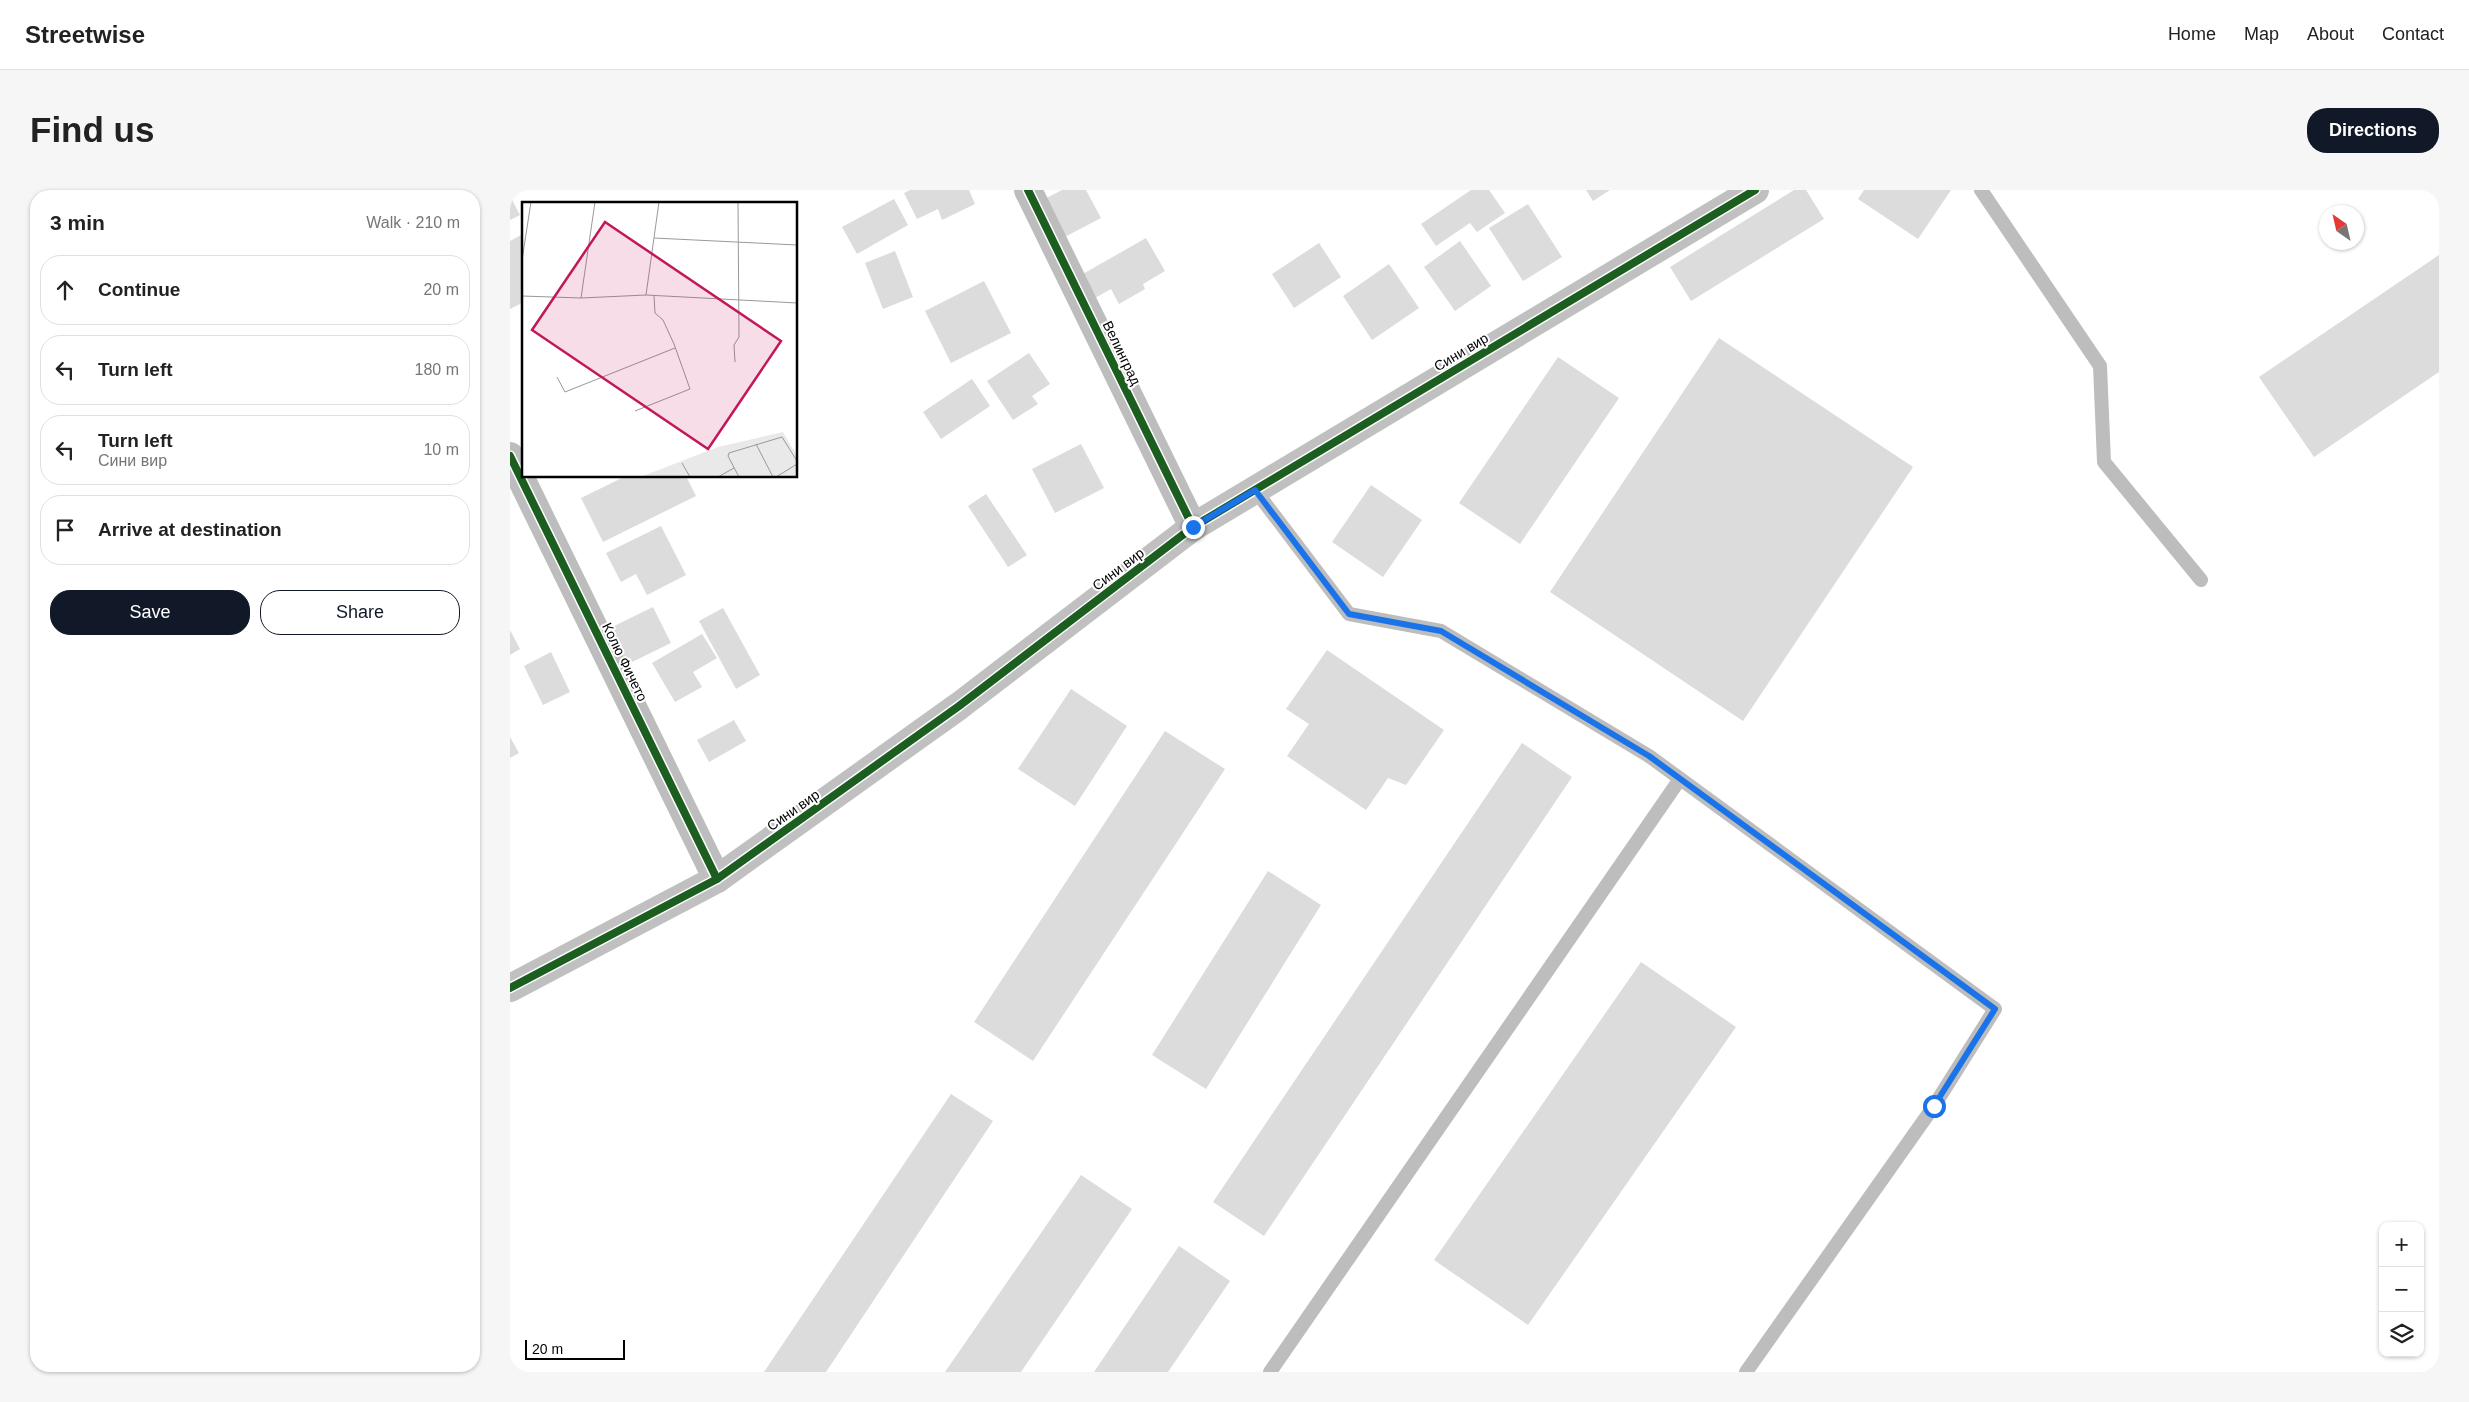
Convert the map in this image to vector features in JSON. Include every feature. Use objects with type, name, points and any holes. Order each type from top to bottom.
[{"type":"street","name":"Велинград","points":[[1028,190],[1193,527]]},
{"type":"street","name":"Сини вир","points":[[510,988],[717,879],[959,706],[1193,527],[1755,190]]},
{"type":"street","name":"Колю Фичето","points":[[510,456],[717,879]]},
{"type":"lane","points":[[1981,190],[2100,366],[2104,462],[2201,580]]},
{"type":"lane","points":[[1255,490],[1349,614],[1441,631],[1649,756],[1995,1009],[1934,1106],[1746,1372]]},
{"type":"lane","points":[[1270,1372],[1680,779]]},
{"type":"building","points":[[910,190],[969,190],[975,204],[942,220],[938,209],[917,219],[904,193]]},
{"type":"building","points":[[1062,190],[1086,190],[1101,218],[1059,240],[1039,202]]},
{"type":"building","points":[[1471,190],[1489,190],[1505,213],[1477,232],[1470,223],[1436,246],[1421,224]]},
{"type":"building","points":[[1586,190],[1610,190],[1593,201]]},
{"type":"building","points":[[1794,190],[1806,190],[1824,219],[1691,301],[1670,267]]},
{"type":"building","points":[[1864,190],[1951,190],[1918,239],[1858,199]]},
{"type":"building","points":[[510,196],[520,215],[510,220]]},
{"type":"building","points":[[894,199],[908,225],[857,254],[842,227]]},
{"type":"building","points":[[1528,204],[1562,257],[1523,281],[1489,228]]},
{"type":"building","points":[[521,235],[522,237],[522,303],[510,309],[510,241]]},
{"type":"building","points":[[1146,238],[1165,271],[1143,284],[1145,289],[1119,304],[1111,289],[1095,298],[1081,275]]},
{"type":"building","points":[[1460,241],[1491,286],[1455,311],[1424,267]]},
{"type":"building","points":[[1319,243],[1341,277],[1294,308],[1272,274]]},
{"type":"building","points":[[895,251],[913,297],[883,309],[865,263]]},
{"type":"building","points":[[2439,255],[2439,372],[2314,457],[2259,377]]},
{"type":"building","points":[[1389,264],[1419,308],[1372,340],[1343,296]]},
{"type":"building","points":[[984,281],[1011,333],[951,363],[925,311]]},
{"type":"building","points":[[1719,338],[1913,467],[1743,721],[1550,592]]},
{"type":"building","points":[[1029,353],[1050,384],[1032,396],[1038,404],[1013,420],[987,381]]},
{"type":"building","points":[[1558,357],[1619,398],[1520,544],[1459,503]]},
{"type":"building","points":[[972,379],[990,406],[941,439],[923,412]]},
{"type":"building","points":[[1081,444],[1104,488],[1055,513],[1032,469]]},
{"type":"building","points":[[622,478],[687,478],[696,496],[603,542],[581,498]]},
{"type":"building","points":[[1371,485],[1422,520],[1383,577],[1332,542]]},
{"type":"building","points":[[986,494],[1027,555],[1008,567],[968,506]]},
{"type":"building","points":[[661,526],[686,575],[647,595],[636,574],[621,582],[606,553]]},
{"type":"building","points":[[653,607],[671,643],[626,665],[608,629]]},
{"type":"building","points":[[723,608],[760,675],[736,689],[699,621]]},
{"type":"building","points":[[510,630],[520,649],[510,655]]},
{"type":"building","points":[[702,634],[717,658],[693,672],[702,687],[675,702],[652,663]]},
{"type":"building","points":[[1327,650],[1444,730],[1406,785],[1388,778],[1366,810],[1287,756],[1309,724],[1286,709]]},
{"type":"building","points":[[551,652],[570,692],[543,705],[524,666]]},
{"type":"building","points":[[1071,689],[1127,726],[1075,806],[1018,769]]},
{"type":"building","points":[[734,720],[746,741],[709,762],[697,740]]},
{"type":"building","points":[[1165,731],[1225,769],[1033,1061],[974,1022]]},
{"type":"building","points":[[510,737],[519,753],[510,758]]},
{"type":"building","points":[[1522,743],[1572,777],[1264,1236],[1213,1202]]},
{"type":"building","points":[[1268,871],[1321,905],[1206,1089],[1152,1055]]},
{"type":"building","points":[[1641,962],[1736,1027],[1528,1325],[1434,1260]]},
{"type":"building","points":[[951,1094],[993,1121],[826,1372],[764,1372]]},
{"type":"building","points":[[1081,1175],[1132,1209],[1021,1372],[945,1372]]},
{"type":"building","points":[[1179,1246],[1230,1281],[1168,1372],[1094,1372]]},
{"type":"cycle path","points":[[1028,190],[1193,527]]},
{"type":"cycle path","points":[[510,988],[717,879],[959,706],[1193,527],[1755,190]]},
{"type":"cycle path","points":[[510,456],[717,879]]},
{"type":"route","points":[[1193,527],[1255,490],[1349,614],[1441,631],[1649,756],[1995,1009],[1934,1106]]}]
